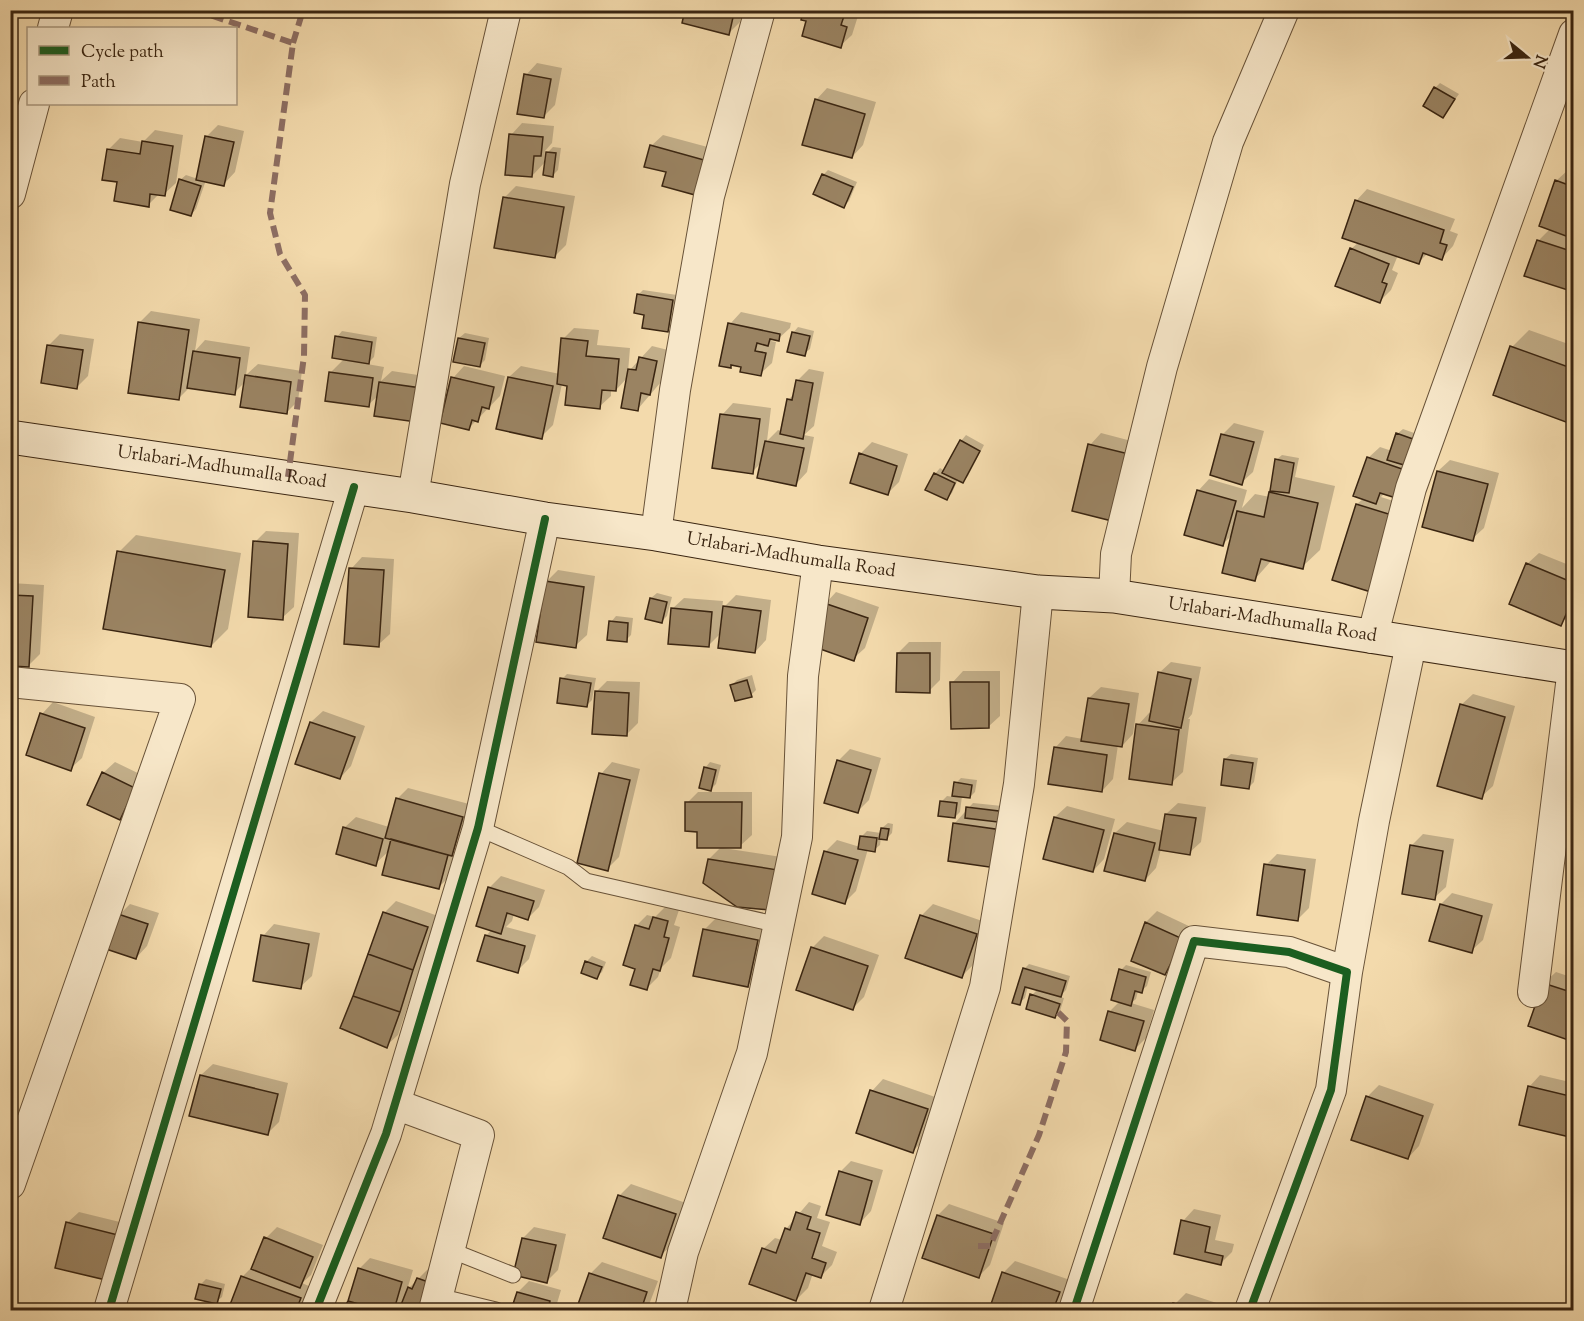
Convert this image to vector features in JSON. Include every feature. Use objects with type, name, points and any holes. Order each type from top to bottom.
[{"type":"main road","name":"Urlabari-Madhumalla Road","points":[[10,437],[413,496],[818,562],[1038,592],[1114,596],[1573,668]]},
{"type":"street","points":[[53,27],[58,10]]},
{"type":"street","points":[[413,496],[465,184],[506,10]]},
{"type":"street","points":[[656,534],[675,390],[709,196],[760,10]]},
{"type":"street","points":[[1114,596],[1116,554],[1162,367],[1228,142],[1284,10]]},
{"type":"street","points":[[1372,638],[1411,488],[1574,34]]},
{"type":"street","points":[[10,194],[34,105]]},
{"type":"street","points":[[109,1311],[354,487]]},
{"type":"street","points":[[316,1311],[386,1134],[478,828],[545,519]]},
{"type":"street","points":[[670,1311],[683,1252],[752,1053],[797,837],[803,676],[818,562]]},
{"type":"street","points":[[884,1311],[986,987],[1019,784],[1038,592]]},
{"type":"street","points":[[1250,1311],[1331,1090],[1347,972],[1374,821],[1411,644]]},
{"type":"street","points":[[1533,992],[1573,668]]},
{"type":"street","points":[[10,682],[180,699],[10,1184]]},
{"type":"street","points":[[1074,1311],[1194,941],[1289,952],[1347,972]]},
{"type":"street","points":[[395,1104],[479,1135],[436,1303]]},
{"type":"lane","points":[[478,828],[568,867],[586,881],[779,925]]},
{"type":"lane","points":[[450,1250],[513,1275]]},
{"type":"lane","points":[[436,1303],[496,1311]]},
{"type":"building","points":[[685,10],[725,10],[734,13],[729,35],[682,23]]},
{"type":"building","points":[[803,10],[846,10],[841,25],[847,27],[841,48],[802,36],[806,21],[801,20]]},
{"type":"building","points":[[524,74],[551,79],[544,118],[517,114]]},
{"type":"building","points":[[1434,87],[1455,99],[1443,118],[1423,106]]},
{"type":"building","points":[[815,99],[865,114],[852,158],[802,145]]},
{"type":"building","points":[[509,134],[543,137],[541,156],[534,156],[532,177],[505,175]]},
{"type":"building","points":[[205,136],[234,142],[224,186],[196,180]]},
{"type":"building","points":[[142,141],[173,146],[165,196],[150,194],[149,207],[114,201],[117,182],[102,180],[107,149],[140,154]]},
{"type":"building","points":[[650,145],[704,160],[695,195],[662,186],[666,172],[644,167]]},
{"type":"building","points":[[546,152],[556,153],[553,177],[543,175]]},
{"type":"building","points":[[822,174],[853,187],[844,208],[813,194]]},
{"type":"building","points":[[179,179],[201,186],[191,216],[170,210]]},
{"type":"building","points":[[1555,180],[1574,187],[1574,239],[1539,226]]},
{"type":"building","points":[[503,197],[564,207],[555,258],[494,248]]},
{"type":"building","points":[[1355,200],[1444,230],[1440,243],[1447,245],[1442,260],[1423,253],[1419,264],[1342,238]]},
{"type":"building","points":[[1537,240],[1574,252],[1574,292],[1524,276]]},
{"type":"building","points":[[1350,248],[1389,264],[1382,282],[1387,284],[1380,303],[1335,286]]},
{"type":"building","points":[[637,294],[673,300],[668,332],[642,328],[644,315],[634,313]]},
{"type":"building","points":[[138,322],[189,330],[179,400],[128,393]]},
{"type":"building","points":[[728,323],[780,334],[779,341],[770,339],[768,346],[757,343],[755,351],[766,353],[761,376],[740,372],[741,367],[719,366]]},
{"type":"building","points":[[792,332],[810,336],[805,356],[787,352]]},
{"type":"building","points":[[335,336],[372,342],[369,364],[332,358]]},
{"type":"building","points":[[458,338],[485,343],[480,367],[453,362]]},
{"type":"building","points":[[561,338],[588,341],[586,356],[619,359],[616,391],[602,390],[600,409],[565,405],[567,386],[557,384]]},
{"type":"building","points":[[47,345],[83,350],[77,389],[41,383]]},
{"type":"building","points":[[1510,346],[1574,369],[1574,425],[1493,395]]},
{"type":"building","points":[[193,351],[240,358],[235,395],[187,388]]},
{"type":"building","points":[[639,357],[657,361],[650,395],[641,393],[638,411],[621,408],[628,369],[636,370]]},
{"type":"building","points":[[329,372],[373,378],[369,407],[325,401]]},
{"type":"building","points":[[245,375],[291,382],[287,414],[240,407]]},
{"type":"building","points":[[451,377],[494,387],[489,409],[482,407],[478,422],[472,420],[469,430],[440,423]]},
{"type":"building","points":[[508,377],[553,386],[542,439],[496,429]]},
{"type":"building","points":[[796,380],[813,383],[803,439],[780,434],[787,399],[792,400]]},
{"type":"building","points":[[379,382],[421,388],[416,422],[374,416]]},
{"type":"building","points":[[720,414],[760,419],[753,474],[712,468]]},
{"type":"building","points":[[1396,433],[1413,439],[1404,465],[1387,460]]},
{"type":"building","points":[[1221,434],[1254,442],[1242,485],[1210,475]]},
{"type":"building","points":[[960,440],[980,451],[963,483],[942,473]]},
{"type":"building","points":[[765,441],[804,448],[796,486],[757,478]]},
{"type":"building","points":[[1088,444],[1133,455],[1116,522],[1072,511]]},
{"type":"building","points":[[859,453],[897,466],[888,495],[850,483]]},
{"type":"building","points":[[1367,457],[1405,470],[1396,498],[1380,493],[1376,504],[1353,496]]},
{"type":"building","points":[[1275,459],[1294,463],[1289,493],[1270,491]]},
{"type":"building","points":[[1437,471],[1488,484],[1473,541],[1422,527]]},
{"type":"building","points":[[934,473],[955,483],[947,500],[925,490]]},
{"type":"building","points":[[1197,490],[1236,501],[1223,546],[1184,535]]},
{"type":"building","points":[[1269,492],[1318,503],[1303,569],[1261,559],[1255,581],[1222,573],[1237,511],[1264,517]]},
{"type":"building","points":[[1356,504],[1395,516],[1371,592],[1332,580]]},
{"type":"building","points":[[253,541],[288,544],[283,620],[248,617]]},
{"type":"building","points":[[117,551],[225,570],[211,647],[103,629]]},
{"type":"building","points":[[1526,563],[1574,583],[1574,596],[1561,626],[1509,604]]},
{"type":"building","points":[[349,568],[384,570],[379,647],[344,644]]},
{"type":"building","points":[[545,581],[584,587],[576,648],[536,642]]},
{"type":"building","points":[[10,595],[33,596],[29,667],[10,666]]},
{"type":"building","points":[[650,598],[667,602],[662,623],[645,619]]},
{"type":"building","points":[[824,603],[868,618],[854,661],[809,645]]},
{"type":"building","points":[[723,606],[761,611],[755,653],[718,648]]},
{"type":"building","points":[[671,608],[712,612],[709,647],[668,644]]},
{"type":"building","points":[[609,621],[628,623],[627,642],[607,640]]},
{"type":"building","points":[[897,653],[930,653],[930,693],[896,692]]},
{"type":"building","points":[[1158,672],[1191,679],[1181,728],[1149,721]]},
{"type":"building","points":[[560,678],[591,683],[587,707],[557,703]]},
{"type":"building","points":[[747,680],[752,697],[735,701],[730,685]]},
{"type":"building","points":[[950,682],[989,682],[989,728],[951,729]]},
{"type":"building","points":[[595,691],[629,693],[627,736],[592,734]]},
{"type":"building","points":[[1088,698],[1129,704],[1122,747],[1081,741]]},
{"type":"building","points":[[1460,704],[1505,717],[1482,799],[1437,786]]},
{"type":"building","points":[[40,713],[85,728],[71,771],[26,755]]},
{"type":"building","points":[[310,722],[355,737],[340,779],[295,764]]},
{"type":"building","points":[[1136,724],[1179,730],[1172,785],[1129,779]]},
{"type":"building","points":[[1054,747],[1107,755],[1102,792],[1048,784]]},
{"type":"building","points":[[1224,759],[1253,763],[1249,789],[1221,785]]},
{"type":"building","points":[[837,760],[871,770],[858,813],[824,803]]},
{"type":"building","points":[[704,767],[716,770],[711,791],[699,788]]},
{"type":"building","points":[[102,772],[135,788],[120,820],[87,805]]},
{"type":"building","points":[[599,773],[630,780],[608,871],[577,863]]},
{"type":"building","points":[[954,782],[972,785],[970,798],[952,796]]},
{"type":"building","points":[[396,798],[463,817],[452,856],[385,838]]},
{"type":"building","points":[[940,801],[957,803],[955,818],[938,816]]},
{"type":"building","points":[[685,802],[742,802],[741,848],[697,848],[697,832],[685,831]]},
{"type":"building","points":[[966,807],[1007,812],[1006,823],[965,818]]},
{"type":"building","points":[[1165,814],[1196,818],[1190,855],[1159,850]]},
{"type":"building","points":[[1054,817],[1104,830],[1093,872],[1043,859]]},
{"type":"building","points":[[953,823],[1009,831],[1003,869],[948,861]]},
{"type":"building","points":[[343,827],[383,839],[376,866],[336,854]]},
{"type":"building","points":[[881,828],[889,829],[887,840],[879,839]]},
{"type":"building","points":[[1114,833],[1155,843],[1145,881],[1104,871]]},
{"type":"building","points":[[860,836],[877,838],[875,852],[858,849]]},
{"type":"building","points":[[391,839],[448,855],[439,889],[382,875]]},
{"type":"building","points":[[1410,845],[1443,851],[1435,900],[1402,894]]},
{"type":"building","points":[[824,851],[858,860],[845,904],[812,894]]},
{"type":"building","points":[[708,859],[778,870],[769,910],[737,907],[703,883]]},
{"type":"building","points":[[1264,864],[1305,870],[1298,921],[1257,915]]},
{"type":"building","points":[[488,887],[534,901],[528,920],[507,913],[501,934],[476,926]]},
{"type":"building","points":[[1440,904],[1482,916],[1472,953],[1429,941]]},
{"type":"building","points":[[383,912],[428,927],[413,970],[368,954]]},
{"type":"building","points":[[118,914],[148,924],[136,959],[106,949]]},
{"type":"building","points":[[920,915],[977,934],[962,978],[905,958]]},
{"type":"building","points":[[653,917],[668,921],[664,937],[669,938],[660,971],[653,969],[647,990],[630,985],[635,969],[623,965],[635,925],[649,929]]},
{"type":"building","points":[[1145,922],[1183,939],[1165,975],[1131,961]]},
{"type":"building","points":[[703,929],[758,940],[748,987],[693,976]]},
{"type":"building","points":[[261,935],[309,944],[301,989],[253,981]]},
{"type":"building","points":[[485,935],[525,946],[518,973],[477,961]]},
{"type":"building","points":[[811,947],[868,966],[853,1010],[796,990]]},
{"type":"building","points":[[368,954],[413,970],[400,1012],[353,996]]},
{"type":"building","points":[[585,961],[602,967],[597,979],[581,973]]},
{"type":"building","points":[[1023,968],[1066,981],[1061,997],[1025,987],[1020,1005],[1012,1003]]},
{"type":"building","points":[[1119,969],[1146,977],[1142,993],[1135,991],[1131,1006],[1111,1000]]},
{"type":"building","points":[[1543,983],[1574,993],[1574,1042],[1528,1026]]},
{"type":"building","points":[[1030,994],[1060,1004],[1055,1018],[1026,1009]]},
{"type":"building","points":[[353,996],[400,1012],[387,1048],[340,1028]]},
{"type":"building","points":[[1108,1011],[1144,1021],[1135,1051],[1100,1040]]},
{"type":"building","points":[[200,1075],[278,1094],[268,1135],[189,1116]]},
{"type":"building","points":[[1528,1086],[1574,1097],[1574,1138],[1519,1125]]},
{"type":"building","points":[[870,1090],[928,1109],[913,1153],[856,1133]]},
{"type":"building","points":[[1366,1096],[1423,1116],[1408,1159],[1351,1140]]},
{"type":"building","points":[[839,1171],[872,1181],[860,1225],[826,1215]]},
{"type":"building","points":[[618,1195],[676,1214],[661,1258],[603,1238]]},
{"type":"building","points":[[796,1212],[811,1217],[807,1229],[820,1233],[812,1258],[826,1263],[821,1278],[806,1273],[796,1301],[749,1284],[762,1248],[776,1253],[785,1228],[790,1230]]},
{"type":"building","points":[[937,1215],[994,1234],[979,1278],[922,1258]]},
{"type":"building","points":[[1181,1220],[1210,1227],[1205,1252],[1223,1256],[1221,1265],[1174,1254]]},
{"type":"building","points":[[66,1222],[118,1235],[106,1280],[55,1268]]},
{"type":"building","points":[[264,1237],[313,1257],[300,1288],[251,1269]]},
{"type":"building","points":[[522,1238],[556,1245],[547,1283],[513,1275]]},
{"type":"building","points":[[358,1268],[402,1282],[394,1310],[380,1310],[348,1301]]},
{"type":"building","points":[[1002,1272],[1060,1292],[1053,1310],[989,1310]]},
{"type":"building","points":[[589,1273],[647,1292],[641,1310],[576,1310]]},
{"type":"building","points":[[241,1276],[301,1298],[296,1310],[228,1310]]},
{"type":"building","points":[[417,1278],[434,1284],[425,1310],[399,1310],[408,1287],[412,1289]]},
{"type":"building","points":[[199,1284],[221,1289],[217,1304],[195,1299]]},
{"type":"building","points":[[517,1292],[550,1301],[548,1310],[511,1310]]},
{"type":"building","points":[[348,1301],[380,1310],[343,1310]]},
{"type":"building","points":[[1173,1303],[1194,1310],[1171,1310]]},
{"type":"marked path","points":[[195,10],[293,43],[270,213],[280,254],[305,295],[304,356],[288,477]]},
{"type":"marked path","points":[[293,43],[303,10]]},
{"type":"marked path","points":[[978,1246],[990,1246],[1039,1135],[1066,1052],[1067,1021],[1058,1012]]},
{"type":"cycle path","points":[[109,1310],[354,487]]},
{"type":"cycle path","points":[[316,1310],[386,1134],[478,828],[545,519]]},
{"type":"cycle path","points":[[1074,1310],[1194,941],[1289,952],[1347,972],[1331,1090],[1250,1310]]}]
